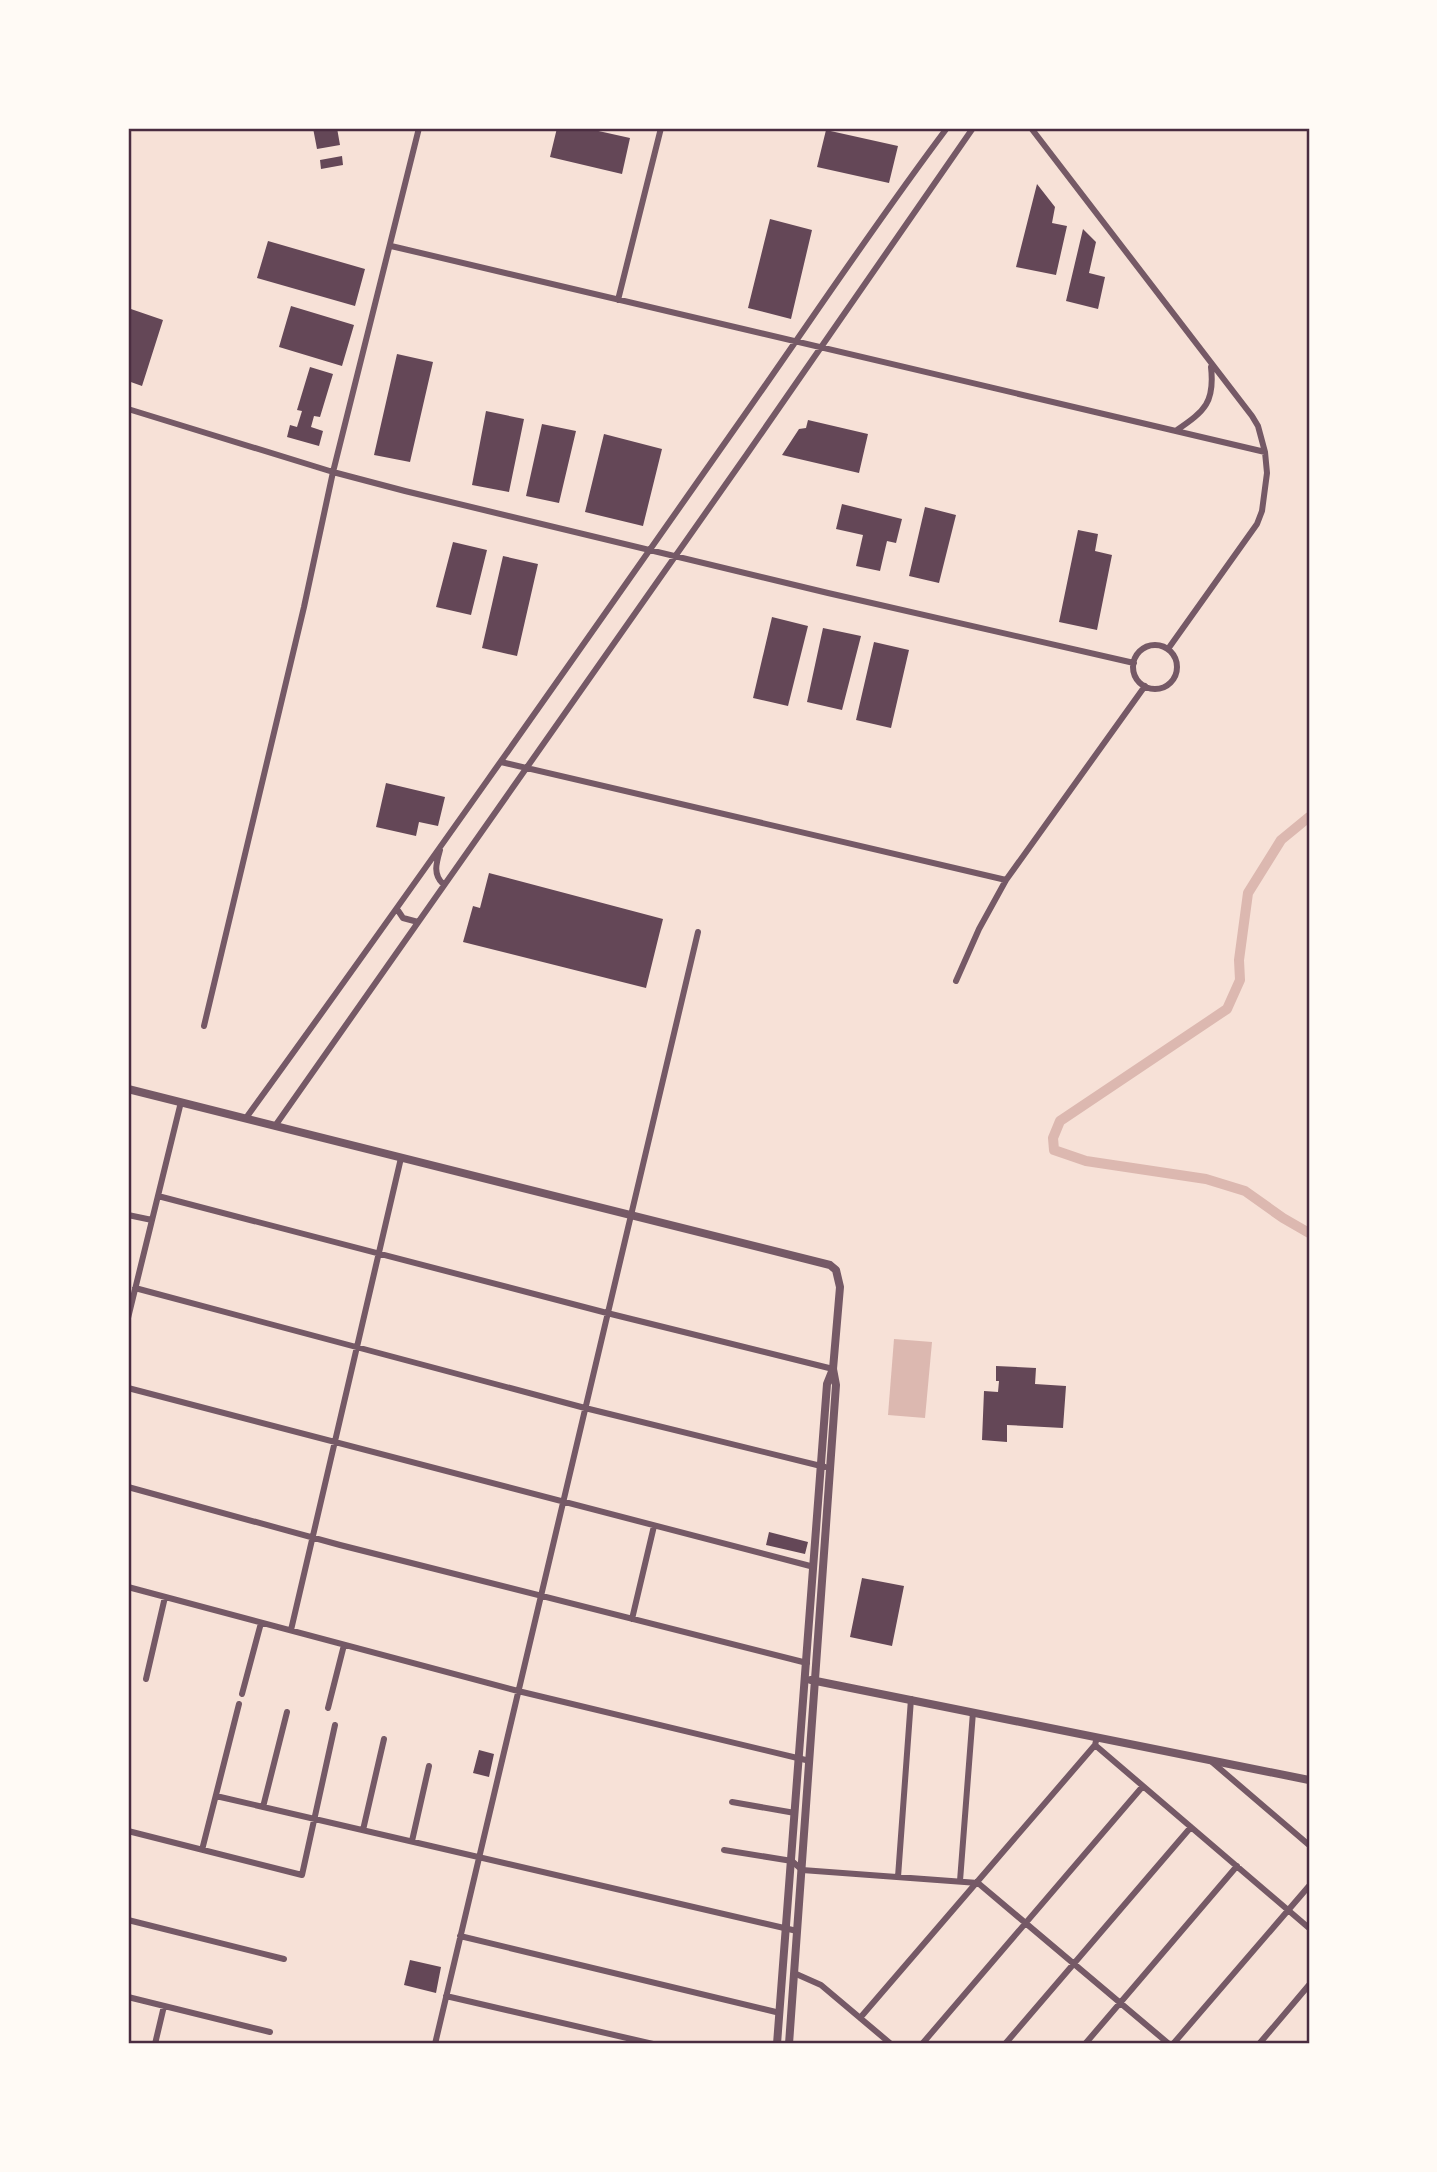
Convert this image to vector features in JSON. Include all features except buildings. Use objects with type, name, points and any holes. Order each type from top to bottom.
[{"type":"street","points":[[204,1026],[301,620],[333,472],[419,128]]},
{"type":"street","points":[[618,300],[661,128]]},
{"type":"street","points":[[246,1118],[397,909],[899,192],[947,128]]},
{"type":"street","points":[[275,1126],[974,128]]},
{"type":"street","points":[[1031,128],[1258,426],[1265,452],[1266,496],[1256,524],[1168,649]]},
{"type":"street","points":[[391,246],[1265,452]]},
{"type":"street","points":[[1177,430],[1198,416],[1207,404],[1214,387],[1211,365]]},
{"type":"street","points":[[128,409],[333,472],[650,550],[1134,663]]},
{"type":"street","points":[[1161,646],[1168,649],[1173,654],[1177,668],[1172,681],[1159,689],[1145,686],[1136,676],[1134,663],[1141,650],[1161,646]]},
{"type":"street","points":[[956,981],[979,929],[1006,880],[1145,686]]},
{"type":"street","points":[[500,762],[1006,880]]},
{"type":"street","points":[[441,845],[436,872],[437,878],[443,884]]},
{"type":"street","points":[[397,909],[403,918],[418,922]]},
{"type":"street","points":[[435,2044],[698,932]]},
{"type":"street","points":[[128,1089],[830,1265],[836,1270],[840,1287],[833,1370],[836,1385],[813,1566],[777,2044]]},
{"type":"street","points":[[128,1318],[129,1305],[181,1102]]},
{"type":"street","points":[[290,1630],[401,1158]]},
{"type":"street","points":[[158,1196],[833,1370]]},
{"type":"street","points":[[128,1215],[152,1220]]},
{"type":"street","points":[[135,1288],[585,1408],[826,1467]]},
{"type":"street","points":[[128,1388],[334,1444],[823,1569]]},
{"type":"street","points":[[789,2044],[823,1569],[826,1467]]},
{"type":"street","points":[[128,1488],[312,1538],[816,1665]]},
{"type":"street","points":[[632,1619],[654,1526]]},
{"type":"street","points":[[128,1587],[518,1691],[810,1760]]},
{"type":"street","points":[[146,1679],[164,1597]]},
{"type":"street","points":[[242,1694],[261,1623]]},
{"type":"street","points":[[328,1708],[344,1644]]},
{"type":"street","points":[[805,1679],[973,1712],[1096,1741],[1309,1780]]},
{"type":"street","points":[[898,1877],[911,1699]]},
{"type":"street","points":[[202,1850],[239,1704]]},
{"type":"street","points":[[263,1807],[287,1712]]},
{"type":"street","points":[[960,1881],[973,1712]]},
{"type":"street","points":[[128,1831],[302,1875],[335,1726]]},
{"type":"street","points":[[363,1830],[384,1739]]},
{"type":"street","points":[[1096,1741],[1143,1786],[1309,1928]]},
{"type":"street","points":[[860,2018],[978,1884],[1096,1741]]},
{"type":"street","points":[[1210,1760],[1309,1845]]},
{"type":"street","points":[[412,1841],[429,1766]]},
{"type":"street","points":[[922,2044],[1143,1786]]},
{"type":"street","points":[[216,1796],[797,1931]]},
{"type":"street","points":[[732,1802],[795,1813]]},
{"type":"street","points":[[1005,2044],[1191,1827]]},
{"type":"street","points":[[724,1850],[792,1861],[802,1870],[978,1884],[1171,2044],[1309,1886]]},
{"type":"street","points":[[1085,2044],[1237,1866]]},
{"type":"street","points":[[128,1920],[284,1959]]},
{"type":"street","points":[[460,1936],[780,2013]]},
{"type":"street","points":[[794,1973],[821,1985],[891,2044]]},
{"type":"street","points":[[1259,2044],[1309,1985]]},
{"type":"street","points":[[446,1996],[653,2044]]},
{"type":"street","points":[[128,1997],[270,2032]]},
{"type":"street","points":[[155,2044],[164,2006]]},
{"type":"shaded area","points":[[894,1339],[932,1342],[925,1418],[888,1415]]},
{"type":"waterway","points":[[1309,817],[1281,840],[1248,893],[1239,960],[1240,980],[1227,1009],[1060,1121],[1053,1138],[1054,1150],[1086,1161],[1206,1179],[1245,1191],[1309,1233]]}]
